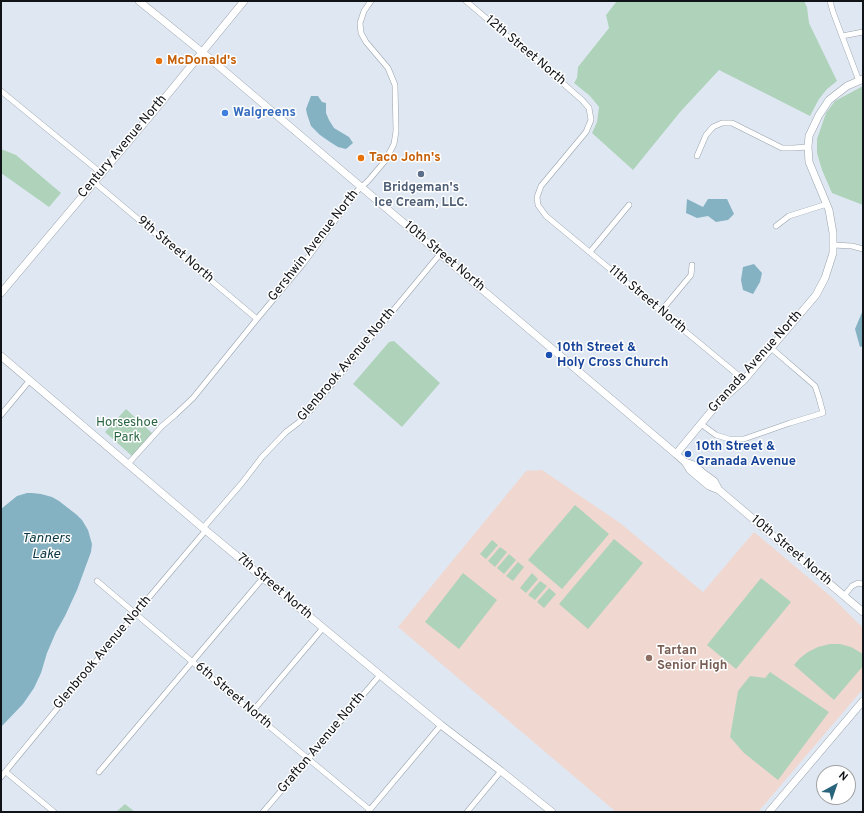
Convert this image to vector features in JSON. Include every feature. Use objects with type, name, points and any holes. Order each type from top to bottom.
[{"type":"main road","name":"10th Street North","points":[[139,1],[202,52],[685,462],[694,465],[714,481],[719,490],[863,612]]},
{"type":"main road","name":"Century Avenue North","points":[[1,293],[244,1]]},
{"type":"main road","name":"Granada Avenue North","points":[[676,454],[719,402],[744,380],[816,295],[825,278],[833,253],[833,233],[827,204],[809,162],[809,136],[819,115],[829,100],[847,86],[861,80]]},
{"type":"main road","name":"7th Street North","points":[[1,356],[263,578],[441,726],[552,812]]},
{"type":"main road","points":[[769,812],[863,701]]},
{"type":"street","name":"Gershwin Avenue North","points":[[128,464],[162,426],[193,398],[257,318],[303,264],[356,192],[368,181],[385,161],[394,144],[396,131],[395,85],[388,68],[366,42],[361,33],[360,22],[364,11],[371,1]]},
{"type":"street","name":"12th Street North","points":[[466,1],[584,102]]},
{"type":"street","points":[[830,1],[842,36],[861,80]]},
{"type":"street","points":[[842,36],[863,32]]},
{"type":"street","points":[[1,91],[101,173]]},
{"type":"street","name":"11th Street North","points":[[584,102],[589,108],[591,120],[586,132],[541,186],[537,196],[538,205],[550,220],[744,380]]},
{"type":"street","points":[[697,156],[706,135],[713,127],[722,123],[732,123],[782,148],[808,147]]},
{"type":"street","name":"9th Street North","points":[[94,182],[257,318]]},
{"type":"street","points":[[776,226],[789,216],[827,204]]},
{"type":"street","points":[[590,252],[629,205]]},
{"type":"street","points":[[833,245],[852,246],[863,249]]},
{"type":"street","name":"Glenbrook Avenue North","points":[[1,777],[205,529],[262,457],[286,432],[309,412],[440,254]]},
{"type":"street","points":[[661,311],[691,276],[692,266]]},
{"type":"street","points":[[700,424],[716,435],[729,439],[744,439],[823,413],[815,386],[770,348]]},
{"type":"street","points":[[1,415],[30,380]]},
{"type":"street","points":[[99,772],[263,578]]},
{"type":"street","name":"6th Street North","points":[[97,581],[369,811]]},
{"type":"street","points":[[844,596],[852,586],[858,583],[863,584]]},
{"type":"street","points":[[252,712],[323,628]]},
{"type":"street","name":"Grafton Avenue North","points":[[263,812],[380,675]]},
{"type":"street","points":[[369,811],[441,726]]},
{"type":"street","points":[[467,812],[501,771]]},
{"type":"street","points":[[6,772],[54,812]]},
{"type":"shaded area","name":"Tartan Senior High","points":[[542,470],[620,523],[703,592],[754,532],[834,599],[863,628],[863,689],[758,812],[616,812],[398,627],[526,471]]},
{"type":"green space","points":[[617,1],[804,1],[807,7],[809,23],[837,81],[827,89],[819,99],[810,116],[719,70],[681,111],[633,170],[592,133],[597,122],[599,107],[590,96],[574,83],[577,78],[578,67],[609,28],[606,15]]},
{"type":"green space","points":[[863,86],[863,205],[832,193],[822,170],[817,153],[817,139],[826,113],[835,101]]},
{"type":"green space","points":[[1,149],[16,155],[61,193],[49,207],[1,173]]},
{"type":"green space","points":[[394,341],[440,383],[402,427],[353,384],[389,342]]},
{"type":"green space","name":"Horseshoe Park","points":[[126,409],[152,433],[132,456],[105,432]]},
{"type":"green space","points":[[575,505],[609,534],[562,589],[528,560]]},
{"type":"green space","points":[[614,539],[643,563],[588,629],[559,604]]},
{"type":"green space","points":[[492,540],[498,545],[486,559],[480,554]]},
{"type":"green space","points":[[500,547],[507,552],[495,567],[488,561]]},
{"type":"green space","points":[[509,554],[516,560],[504,574],[497,568]]},
{"type":"green space","points":[[518,562],[524,567],[513,581],[506,576]]},
{"type":"green space","points":[[463,573],[497,600],[459,649],[425,622]]},
{"type":"green space","points":[[532,573],[538,579],[526,593],[520,588]]},
{"type":"green space","points":[[761,578],[791,602],[736,669],[707,645]]},
{"type":"green space","points":[[540,581],[547,586],[535,600],[528,595]]},
{"type":"green space","points":[[549,588],[556,594],[544,608],[537,602]]},
{"type":"green space","points":[[830,644],[840,644],[851,647],[863,654],[863,666],[834,700],[794,665],[808,652],[818,647]]},
{"type":"green space","points":[[770,672],[829,712],[778,780],[744,753],[730,737],[738,691],[750,676],[765,678]]},
{"type":"green space","points":[[125,804],[135,812],[116,812]]},
{"type":"water","points":[[311,96],[318,96],[322,102],[326,103],[326,113],[334,128],[349,137],[353,143],[346,149],[338,147],[330,142],[311,126],[306,109]]},
{"type":"water","points":[[687,199],[703,207],[708,199],[727,199],[734,214],[728,220],[716,222],[708,216],[697,218],[686,213]]},
{"type":"water","points":[[754,264],[762,273],[760,282],[753,294],[743,290],[741,280],[743,267]]},
{"type":"water","points":[[863,310],[863,346],[860,347],[855,329]]},
{"type":"water","name":"Tanners Lake","points":[[27,493],[41,494],[52,497],[77,515],[88,530],[92,544],[91,552],[77,590],[56,632],[34,688],[23,704],[1,727],[1,509],[17,496]]},
{"type":"place","name":"McDonald's","points":[[159,61]]},
{"type":"place","name":"Walgreens","points":[[225,113]]},
{"type":"place","name":"Taco John's","points":[[361,158]]},
{"type":"place","name":"Bridgeman's Ice Cream, LLC.","points":[[421,174]]},
{"type":"place","name":"10th Street & Holy Cross Church","points":[[549,355]]},
{"type":"place","name":"10th Street & Granada Avenue","points":[[688,454]]},
{"type":"place","name":"Tartan Senior High","points":[[649,658]]}]
